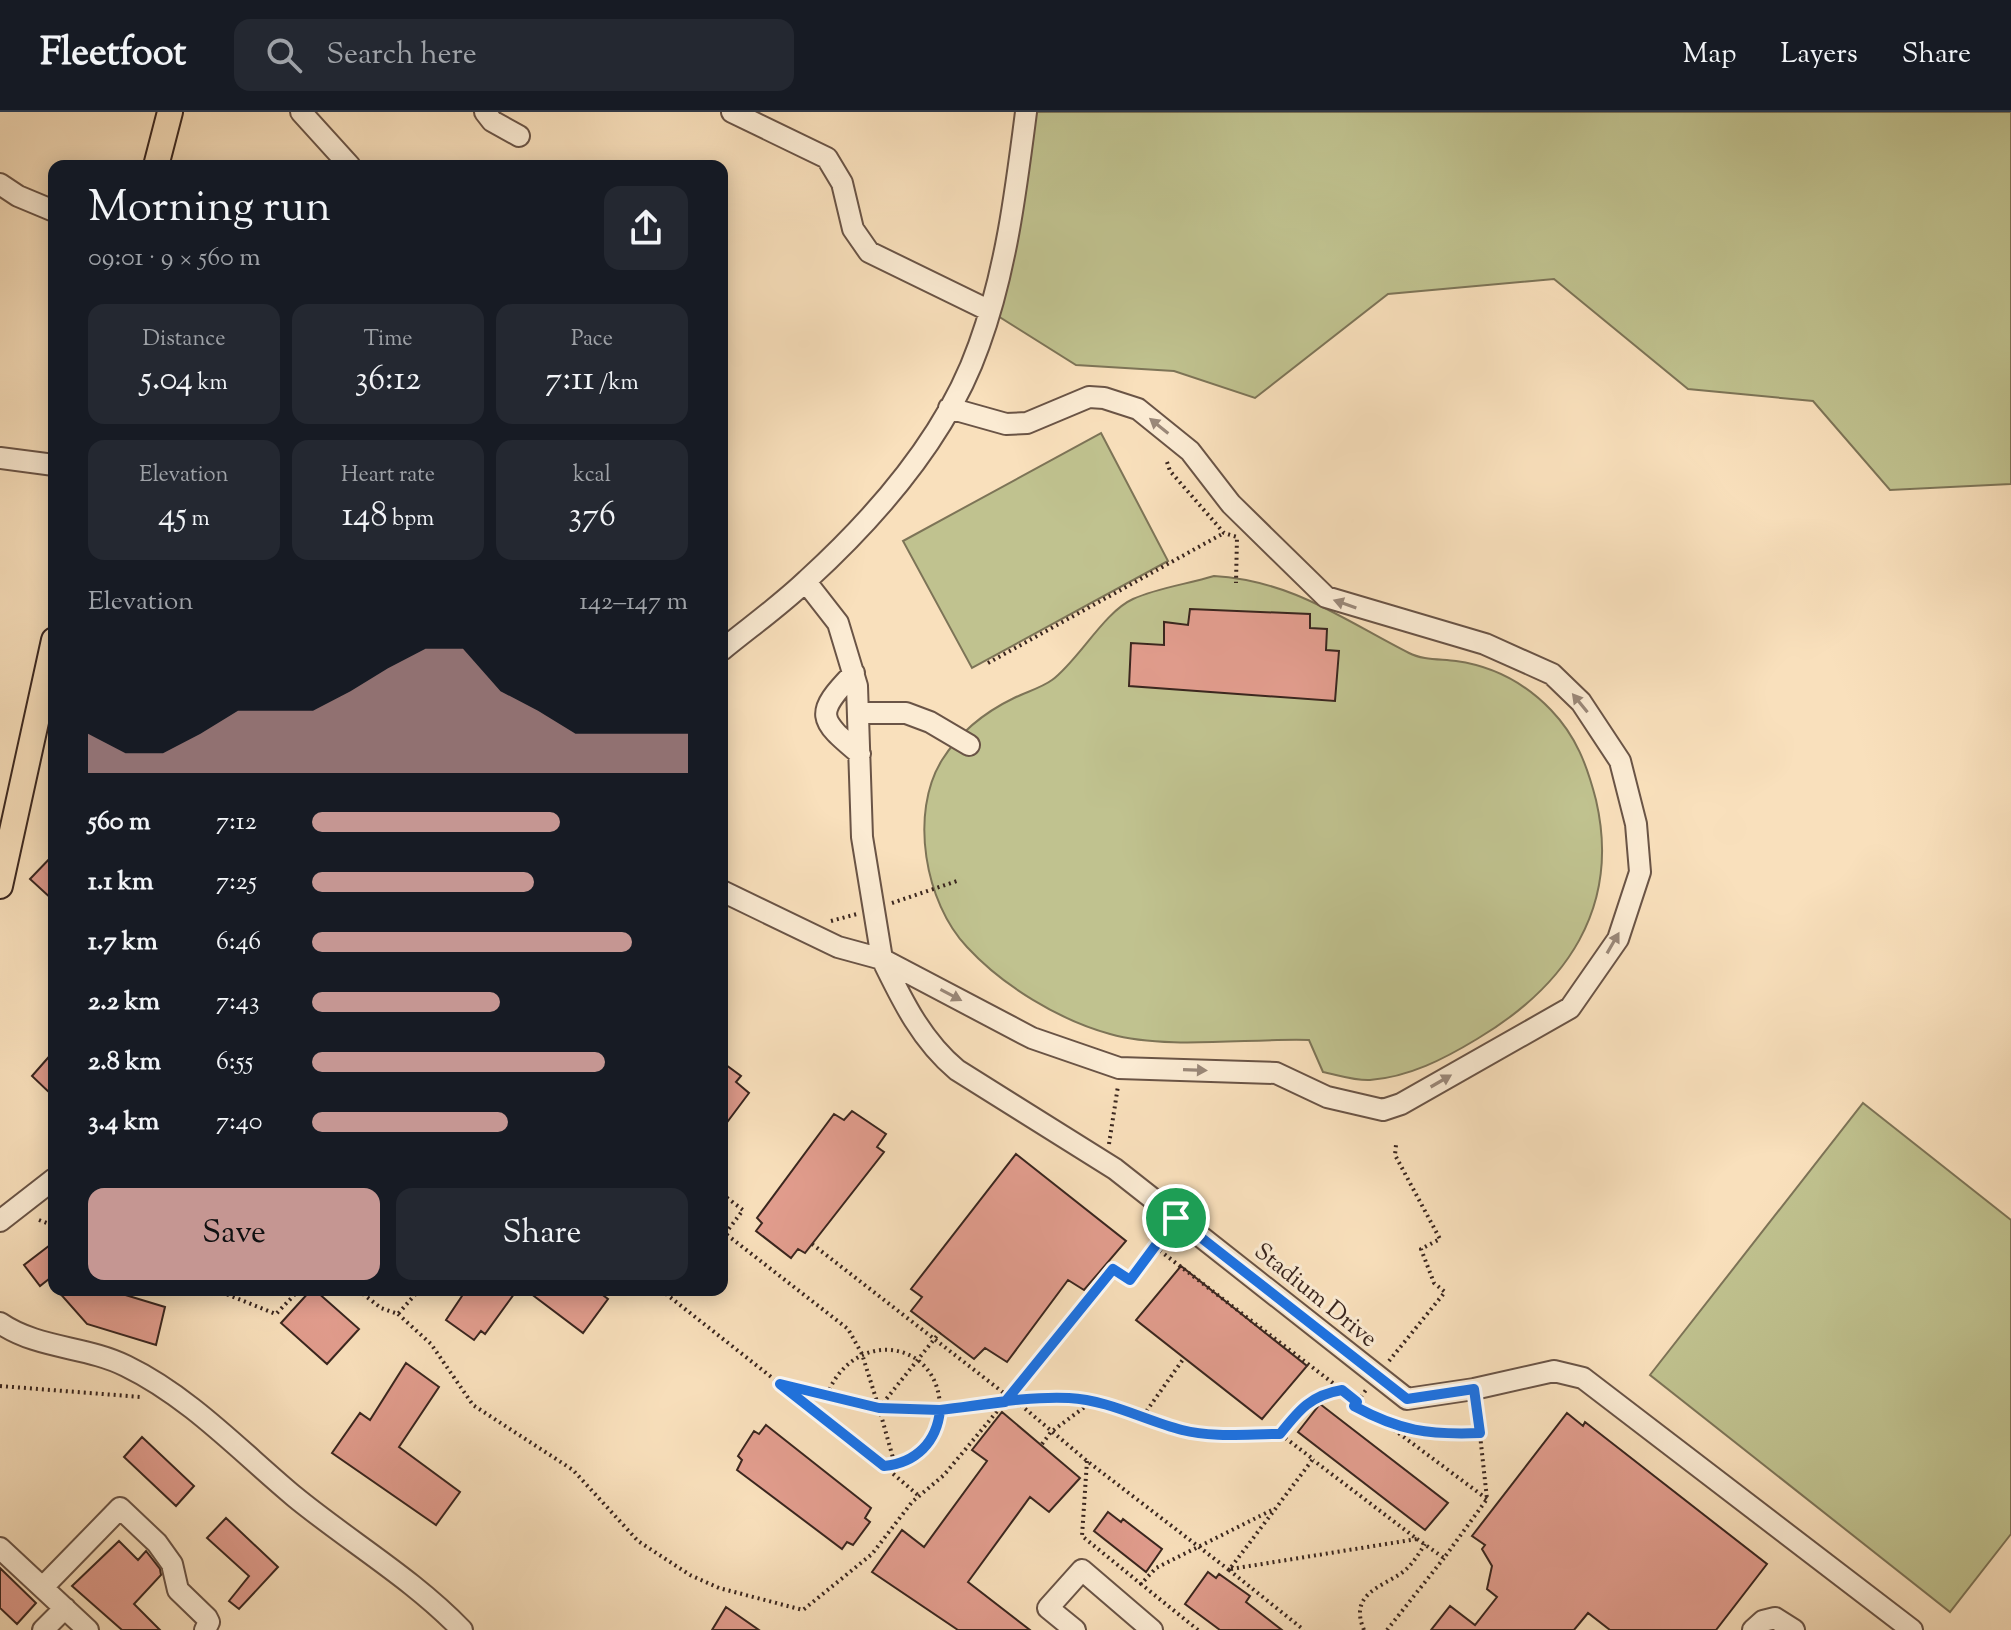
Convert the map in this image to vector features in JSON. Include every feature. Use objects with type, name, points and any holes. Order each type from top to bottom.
[{"type":"main road","points":[[158,160],[170,112]]},
{"type":"main road","points":[[1,880],[48,667]]},
{"type":"street","points":[[301,112],[345,160]]},
{"type":"street","points":[[485,112],[492,121],[519,136]]},
{"type":"street","points":[[732,112],[827,158],[842,183],[853,229],[869,252],[990,311]]},
{"type":"street","points":[[728,645],[806,582],[897,484],[949,408],[978,347],[990,311],[1002,262],[1026,112]]},
{"type":"street","points":[[0,184],[18,196],[48,208]]},
{"type":"street","points":[[728,894],[838,947],[882,959],[1032,1038],[1119,1068],[1276,1073],[1327,1097],[1383,1110],[1401,1104],[1570,1008],[1618,939],[1640,872],[1636,824],[1620,761],[1581,702],[1552,674],[1485,644],[1326,597],[1231,504],[1190,451],[1138,409],[1104,398],[1089,397],[1027,423],[1006,424],[949,408]]},
{"type":"street","points":[[0,458],[48,464]]},
{"type":"street","name":"Stadium Drive","points":[[806,582],[838,623],[854,673],[862,837],[882,959],[908,1011],[935,1052],[957,1070],[1115,1169],[1375,1377],[1407,1399],[1474,1389],[1554,1371],[1583,1378],[1912,1630]]},
{"type":"street","points":[[854,673],[834,693],[825,711],[828,728],[860,754]]},
{"type":"street","points":[[858,713],[906,713],[930,722],[969,745]]},
{"type":"street","points":[[0,1221],[48,1184]]},
{"type":"street","points":[[0,1323],[49,1345],[123,1364],[171,1394],[456,1624],[470,1630]]},
{"type":"street","points":[[43,1587],[120,1508],[157,1543],[172,1564],[178,1590],[209,1622],[205,1630]]},
{"type":"street","points":[[0,1548],[88,1630]]},
{"type":"street","points":[[1075,1630],[1048,1608],[1082,1570],[1152,1630]]},
{"type":"street","points":[[43,1630],[65,1608]]},
{"type":"street","points":[[1753,1630],[1763,1621],[1775,1618],[1794,1630]]},
{"type":"path","points":[[1167,462],[1170,471],[1224,533],[1237,537],[1236,583]]},
{"type":"path","points":[[988,663],[1224,533]]},
{"type":"path","points":[[1116,1151],[1108,1146],[1119,1076]]},
{"type":"path","points":[[1396,1145],[1395,1155],[1440,1239],[1421,1249],[1434,1283],[1445,1292],[1354,1406],[1387,1424],[1487,1499]]},
{"type":"path","points":[[728,1199],[743,1210],[728,1227]]},
{"type":"path","points":[[366,1296],[381,1308],[398,1314],[431,1344],[473,1405],[573,1470],[638,1541],[690,1575],[719,1588],[803,1610],[872,1554],[919,1496],[944,1475],[1113,1269],[1130,1280],[1176,1218]]},
{"type":"path","points":[[39,1220],[48,1224]]},
{"type":"path","points":[[728,1235],[848,1329],[862,1354],[895,1465]]},
{"type":"path","points":[[812,1244],[1304,1630]]},
{"type":"path","points":[[1155,1247],[1357,1402]]},
{"type":"path","points":[[231,1296],[276,1314],[293,1296]]},
{"type":"path","points":[[398,1314],[414,1296]]},
{"type":"path","points":[[669,1296],[919,1496]]},
{"type":"path","points":[[879,1408],[940,1332]]},
{"type":"path","points":[[827,1395],[842,1368],[862,1354],[885,1350],[917,1360],[933,1379],[940,1410],[936,1433],[925,1448],[895,1465],[884,1466]]},
{"type":"path","points":[[1143,1416],[1184,1358]]},
{"type":"path","points":[[780,1384],[879,1408],[940,1410],[1068,1398],[1092,1401],[1182,1430],[1214,1435],[1280,1434],[1444,1558]]},
{"type":"path","points":[[0,1386],[138,1398],[171,1394]]},
{"type":"path","points":[[1387,1630],[1487,1499],[1474,1389]]},
{"type":"path","points":[[1280,1434],[1306,1402],[1320,1393],[1342,1390]]},
{"type":"path","points":[[1042,1444],[1051,1432],[1092,1401]]},
{"type":"path","points":[[1387,1424],[1424,1433],[1480,1433]]},
{"type":"path","points":[[1229,1570],[1313,1459]]},
{"type":"path","points":[[1087,1461],[1082,1536],[1198,1630]]},
{"type":"path","points":[[1141,1584],[1156,1568],[1276,1508]]},
{"type":"path","points":[[1229,1570],[1417,1539]]},
{"type":"path","points":[[1363,1630],[1362,1606],[1369,1592],[1378,1583],[1402,1573],[1425,1544]]},
{"type":"green space","points":[[1025,112],[2011,112],[2011,484],[1890,490],[1813,401],[1688,389],[1554,279],[1388,294],[1255,398],[1174,371],[1076,365],[990,311]]},
{"type":"green space","points":[[1101,433],[1168,561],[972,668],[903,541]]},
{"type":"green space","points":[[1214,576],[1242,579],[1293,594],[1414,655],[1469,663],[1507,677],[1551,710],[1580,752],[1596,800],[1602,839],[1600,875],[1593,909],[1579,940],[1560,969],[1509,1018],[1439,1060],[1399,1075],[1365,1080],[1323,1072],[1309,1040],[1182,1042],[1132,1039],[1110,1034],[1052,1011],[997,975],[967,947],[941,907],[926,857],[926,805],[932,781],[956,741],[993,710],[1038,688],[1062,672],[1122,605],[1152,592]]},
{"type":"green space","points":[[1863,1103],[2011,1220],[2011,1534],[1950,1612],[1650,1375]]},
{"type":"building","points":[[1190,609],[1310,614],[1310,628],[1327,629],[1326,650],[1339,651],[1335,701],[1129,686],[1131,643],[1164,645],[1164,622],[1188,625]]},
{"type":"building","points":[[48,860],[48,896],[30,879]]},
{"type":"building","points":[[48,1058],[48,1091],[32,1076]]},
{"type":"building","points":[[728,1066],[741,1076],[736,1082],[749,1093],[728,1121]]},
{"type":"building","points":[[852,1111],[886,1134],[877,1147],[884,1152],[805,1253],[798,1249],[791,1258],[756,1231],[762,1223],[757,1218],[834,1114],[844,1120]]},
{"type":"building","points":[[1016,1154],[1126,1241],[1084,1290],[1068,1280],[1007,1362],[985,1348],[974,1359],[911,1311],[922,1297],[911,1289]]},
{"type":"building","points":[[48,1247],[48,1280],[40,1286],[24,1265]]},
{"type":"building","points":[[1181,1266],[1307,1366],[1262,1419],[1136,1320]]},
{"type":"building","points":[[62,1296],[129,1296],[165,1307],[156,1345],[87,1324]]},
{"type":"building","points":[[305,1296],[322,1296],[359,1329],[327,1364],[281,1323]]},
{"type":"building","points":[[462,1296],[513,1296],[485,1334],[481,1331],[474,1340],[446,1320]]},
{"type":"building","points":[[534,1296],[604,1296],[608,1299],[583,1333]]},
{"type":"building","points":[[406,1363],[439,1387],[399,1447],[460,1492],[436,1525],[332,1453],[360,1413],[370,1420]]},
{"type":"building","points":[[1320,1404],[1448,1503],[1425,1530],[1298,1432]]},
{"type":"building","points":[[1002,1412],[1080,1478],[1049,1512],[1030,1497],[968,1582],[1030,1630],[958,1630],[872,1572],[902,1530],[924,1547],[987,1461],[972,1450]]},
{"type":"building","points":[[1567,1413],[1583,1426],[1585,1422],[1767,1564],[1716,1630],[1610,1630],[1588,1613],[1574,1630],[1431,1630],[1450,1606],[1475,1625],[1497,1597],[1487,1589],[1492,1566],[1482,1549],[1485,1545],[1472,1536]]},
{"type":"building","points":[[766,1425],[871,1508],[865,1518],[870,1522],[853,1545],[847,1542],[842,1549],[737,1470],[742,1460],[738,1456],[754,1431],[759,1434]]},
{"type":"building","points":[[142,1437],[194,1486],[176,1506],[124,1457]]},
{"type":"building","points":[[1108,1512],[1121,1522],[1123,1519],[1162,1549],[1146,1572],[1094,1531]]},
{"type":"building","points":[[226,1518],[278,1567],[239,1609],[229,1601],[249,1576],[207,1538]]},
{"type":"building","points":[[119,1541],[138,1560],[146,1551],[160,1569],[161,1575],[134,1604],[160,1630],[122,1630],[72,1586]]},
{"type":"building","points":[[0,1568],[36,1603],[17,1624],[0,1608]]},
{"type":"building","points":[[1208,1572],[1216,1578],[1219,1574],[1250,1596],[1246,1602],[1282,1630],[1220,1630],[1185,1604]]},
{"type":"building","points":[[726,1607],[759,1630],[712,1630]]},
{"type":"route","points":[[1176,1218],[1130,1280],[1113,1269],[1005,1402],[940,1410],[879,1408],[780,1384],[884,1466],[907,1461],[925,1448],[936,1433],[940,1410],[1068,1398],[1092,1401],[1182,1430],[1214,1435],[1280,1434],[1306,1402],[1320,1393],[1342,1390],[1357,1402],[1354,1406],[1387,1424],[1424,1433],[1480,1433],[1474,1389],[1407,1399],[1375,1377],[1176,1218]]}]
